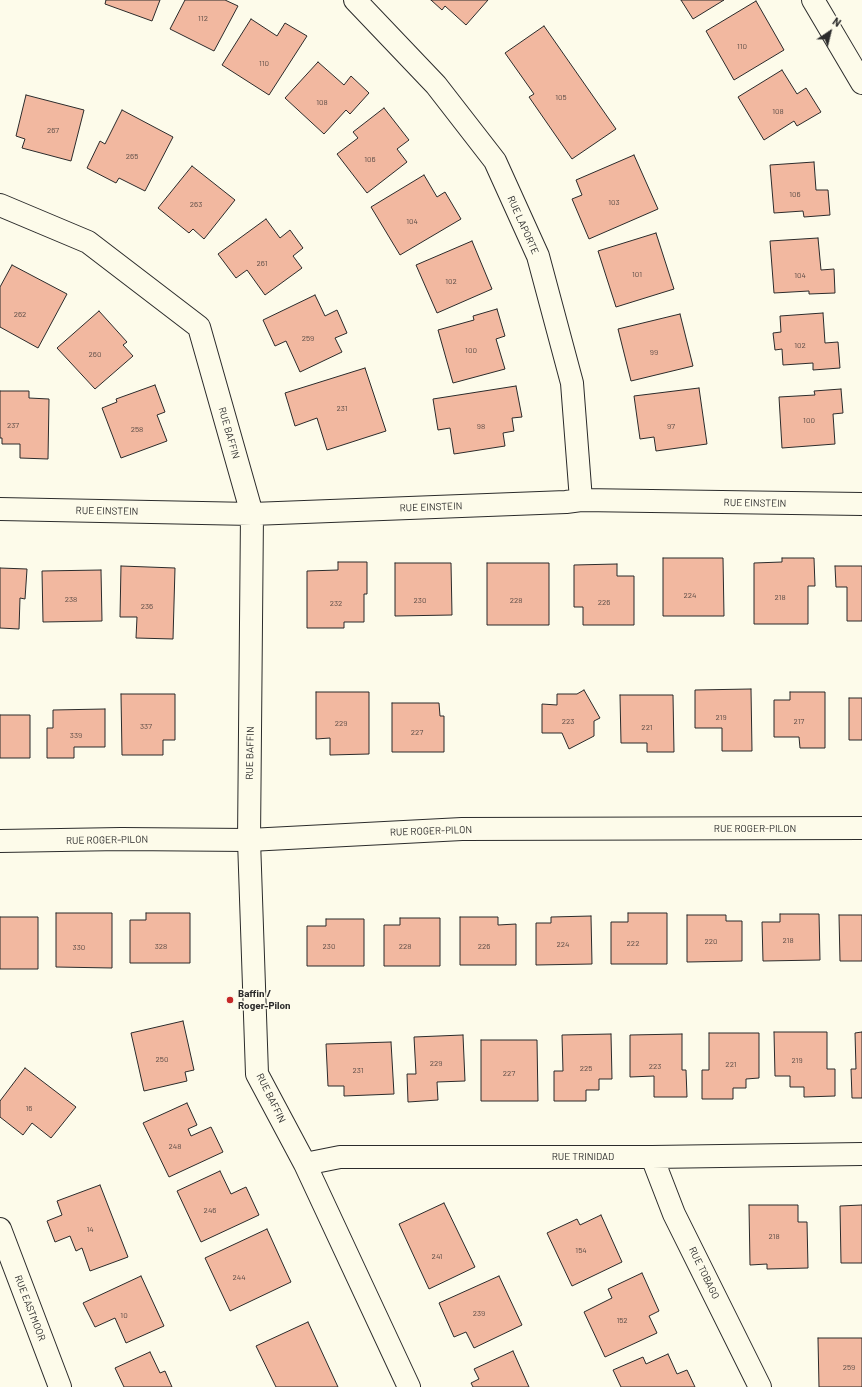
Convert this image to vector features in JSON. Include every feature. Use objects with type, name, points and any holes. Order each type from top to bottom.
[{"type":"street","name":"RUE LAPORTE","points":[[355,0],[436,85],[495,161],[538,256],[572,383],[580,500]]},
{"type":"street","points":[[813,0],[862,83]]},
{"type":"street","name":"RUE BAFFIN","points":[[0,205],[88,242],[199,327],[252,514],[249,840],[257,1074],[305,1164],[409,1387]]},
{"type":"street","name":"RUE EINSTEIN","points":[[0,509],[252,514],[566,502],[580,500],[862,504]]},
{"type":"street","name":"RUE ROGER-PILON","points":[[0,841],[121,839],[249,840],[462,829],[862,828]]},
{"type":"street","name":"RUE TRINIDAD","points":[[305,1164],[340,1157],[652,1157],[862,1154]]},
{"type":"street","name":"RUE TOBAGO","points":[[652,1157],[674,1214],[760,1387]]},
{"type":"street","name":"RUE EASTMOOR","points":[[0,1229],[60,1387]]},
{"type":"building","points":[[106,0],[160,0],[152,21],[105,4]]},
{"type":"building","points":[[185,0],[225,0],[238,6],[214,51],[170,29]]},
{"type":"building","points":[[431,0],[488,0],[466,25],[445,6],[442,10]]},
{"type":"building","points":[[681,0],[724,0],[693,19]]},
{"type":"building","points":[[756,1],[784,50],[734,80],[706,31]]},
{"type":"building","points":[[251,19],[277,36],[285,23],[307,36],[269,95],[222,65]]},
{"type":"building","points":[[544,26],[616,129],[572,159],[529,97],[534,94],[505,53]]},
{"type":"building","points":[[318,62],[344,85],[351,76],[369,93],[350,114],[346,110],[324,134],[285,98]]},
{"type":"building","points":[[782,70],[797,94],[806,88],[821,112],[797,126],[794,121],[764,140],[738,97]]},
{"type":"building","points":[[26,95],[84,110],[71,161],[22,148],[25,139],[16,136]]},
{"type":"building","points":[[384,108],[409,140],[397,149],[407,162],[367,193],[337,154],[358,138],[353,132]]},
{"type":"building","points":[[122,110],[173,137],[145,191],[119,178],[116,183],[87,168],[100,141],[105,144]]},
{"type":"building","points":[[634,155],[658,209],[589,239],[572,199],[582,195],[576,180]]},
{"type":"building","points":[[814,162],[816,190],[828,190],[830,215],[804,217],[803,211],[774,213],[770,165]]},
{"type":"building","points":[[192,166],[235,200],[204,239],[193,229],[189,233],[158,208]]},
{"type":"building","points":[[424,175],[437,197],[445,192],[461,219],[400,255],[371,207]]},
{"type":"building","points":[[266,219],[280,238],[290,230],[303,248],[293,256],[302,268],[265,295],[247,270],[236,278],[218,254]]},
{"type":"building","points":[[656,233],[674,289],[616,307],[598,251]]},
{"type":"building","points":[[818,238],[821,270],[834,269],[835,293],[809,294],[809,291],[774,293],[770,241]]},
{"type":"building","points":[[472,241],[492,289],[437,313],[416,265]]},
{"type":"building","points":[[12,265],[67,294],[38,348],[0,327],[0,287]]},
{"type":"building","points":[[315,295],[325,316],[337,310],[347,333],[335,338],[342,352],[300,372],[286,341],[275,346],[263,320]]},
{"type":"building","points":[[497,309],[505,336],[496,339],[505,369],[453,383],[438,330],[474,320],[473,316]]},
{"type":"building","points":[[99,311],[127,342],[123,345],[133,356],[95,389],[57,348]]},
{"type":"building","points":[[823,313],[825,343],[838,342],[840,368],[813,370],[813,363],[783,365],[782,349],[775,350],[773,333],[781,332],[780,316]]},
{"type":"building","points":[[680,314],[693,366],[631,381],[618,329]]},
{"type":"building","points":[[365,368],[386,431],[327,450],[317,418],[295,426],[285,393]]},
{"type":"building","points":[[155,385],[165,412],[157,415],[167,441],[121,458],[102,408],[117,402],[116,399]]},
{"type":"building","points":[[516,386],[522,417],[512,418],[514,431],[503,433],[505,446],[454,454],[450,428],[438,430],[433,399]]},
{"type":"building","points":[[699,388],[707,444],[656,451],[654,437],[640,439],[634,396]]},
{"type":"building","points":[[841,389],[843,413],[833,414],[835,444],[782,448],[779,397],[815,395],[814,391]]},
{"type":"building","points":[[0,391],[29,391],[29,398],[49,399],[48,459],[20,458],[20,444],[2,444],[2,438],[0,438]]},
{"type":"building","points":[[663,558],[723,558],[724,616],[663,616]]},
{"type":"building","points":[[782,558],[814,558],[815,586],[808,586],[808,624],[754,624],[754,563],[782,562]]},
{"type":"building","points":[[338,562],[367,562],[367,594],[364,594],[364,622],[344,622],[344,628],[307,628],[307,571],[338,570]]},
{"type":"building","points":[[395,563],[451,563],[452,615],[395,616]]},
{"type":"building","points":[[487,563],[549,563],[549,625],[487,625]]},
{"type":"building","points":[[617,564],[617,576],[634,576],[634,625],[583,625],[583,607],[574,607],[574,565]]},
{"type":"building","points":[[121,566],[175,568],[173,639],[136,638],[137,617],[120,617]]},
{"type":"building","points":[[835,566],[862,566],[862,621],[847,621],[847,587],[836,587]]},
{"type":"building","points":[[0,568],[27,569],[25,599],[20,598],[19,629],[0,628]]},
{"type":"building","points":[[101,570],[102,621],[43,622],[42,571]]},
{"type":"building","points":[[751,689],[752,751],[722,751],[722,728],[695,728],[695,690]]},
{"type":"building","points":[[584,690],[600,718],[594,721],[594,736],[569,749],[562,733],[542,733],[542,704],[557,705],[557,694],[577,694]]},
{"type":"building","points":[[316,692],[369,692],[369,754],[330,755],[330,738],[316,739]]},
{"type":"building","points":[[790,692],[825,692],[825,748],[800,748],[799,737],[774,737],[774,700],[790,700]]},
{"type":"building","points":[[121,694],[175,694],[175,740],[163,740],[163,755],[122,755]]},
{"type":"building","points":[[620,695],[673,695],[674,752],[647,752],[647,743],[621,743]]},
{"type":"building","points":[[849,698],[862,698],[862,740],[849,740]]},
{"type":"building","points":[[392,703],[439,703],[440,716],[444,716],[444,752],[392,752]]},
{"type":"building","points":[[105,709],[105,747],[74,747],[74,758],[47,758],[47,728],[53,728],[53,710]]},
{"type":"building","points":[[0,715],[30,715],[30,758],[0,758]]},
{"type":"building","points":[[56,913],[112,913],[112,968],[56,967]]},
{"type":"building","points":[[146,913],[190,913],[190,963],[130,963],[130,920],[146,920]]},
{"type":"building","points":[[628,913],[667,913],[667,964],[611,964],[611,922],[628,922]]},
{"type":"building","points":[[780,914],[819,914],[820,960],[763,961],[762,922],[780,922]]},
{"type":"building","points":[[687,915],[726,915],[726,921],[742,921],[742,961],[687,962]]},
{"type":"building","points":[[839,915],[862,915],[862,961],[840,961]]},
{"type":"building","points":[[591,916],[592,964],[536,965],[536,923],[551,923],[551,917]]},
{"type":"building","points":[[0,917],[38,917],[38,969],[0,969]]},
{"type":"building","points":[[460,917],[498,917],[498,925],[516,924],[516,965],[460,965]]},
{"type":"building","points":[[400,918],[440,918],[440,966],[384,966],[384,925],[400,925]]},
{"type":"building","points":[[326,919],[364,919],[364,966],[307,966],[307,926],[326,926]]},
{"type":"building","points":[[183,1021],[194,1070],[185,1072],[187,1081],[144,1091],[131,1033]]},
{"type":"building","points":[[774,1032],[827,1032],[827,1069],[835,1069],[835,1096],[804,1097],[804,1087],[790,1087],[790,1076],[775,1076]]},
{"type":"building","points":[[862,1032],[862,1098],[852,1098],[851,1069],[856,1069],[855,1033]]},
{"type":"building","points":[[709,1033],[759,1033],[759,1078],[746,1079],[746,1088],[733,1088],[733,1099],[702,1099],[702,1070],[709,1070]]},
{"type":"building","points":[[611,1034],[612,1079],[599,1079],[599,1090],[586,1090],[586,1101],[554,1101],[554,1071],[563,1071],[562,1035]]},
{"type":"building","points":[[682,1034],[682,1070],[686,1070],[687,1097],[654,1097],[654,1076],[630,1077],[630,1035]]},
{"type":"building","points":[[463,1035],[465,1081],[437,1082],[438,1100],[408,1102],[407,1074],[416,1074],[414,1037]]},
{"type":"building","points":[[481,1040],[537,1040],[538,1101],[481,1101]]},
{"type":"building","points":[[391,1042],[394,1094],[344,1096],[344,1086],[328,1086],[326,1044]]},
{"type":"building","points":[[25,1068],[76,1107],[51,1138],[32,1123],[23,1135],[0,1117],[0,1101]]},
{"type":"building","points":[[187,1103],[197,1125],[188,1129],[191,1136],[211,1127],[223,1152],[169,1177],[143,1123]]},
{"type":"building","points":[[220,1171],[231,1194],[246,1187],[259,1215],[201,1242],[177,1191]]},
{"type":"building","points":[[100,1185],[128,1257],[90,1271],[82,1248],[76,1251],[70,1236],[55,1242],[47,1221],[62,1215],[57,1201]]},
{"type":"building","points":[[444,1203],[475,1267],[429,1289],[399,1224]]},
{"type":"building","points":[[749,1205],[798,1205],[798,1222],[807,1222],[808,1268],[767,1269],[767,1264],[750,1265]]},
{"type":"building","points":[[862,1205],[862,1263],[841,1263],[840,1206]]},
{"type":"building","points":[[601,1215],[622,1262],[572,1286],[547,1233],[577,1219],[580,1225]]},
{"type":"building","points":[[267,1229],[291,1282],[230,1311],[205,1258]]},
{"type":"building","points":[[642,1273],[659,1311],[649,1316],[657,1333],[605,1357],[584,1312],[612,1298],[608,1289]]},
{"type":"building","points":[[141,1276],[164,1326],[126,1343],[115,1318],[95,1327],[83,1303]]},
{"type":"building","points":[[499,1276],[522,1325],[474,1348],[466,1332],[454,1337],[439,1303]]},
{"type":"building","points":[[308,1322],[338,1387],[276,1387],[256,1346]]},
{"type":"building","points":[[818,1338],[862,1338],[862,1387],[819,1387]]},
{"type":"building","points":[[513,1351],[529,1387],[473,1387],[471,1383],[479,1379],[474,1369]]},
{"type":"building","points":[[150,1352],[160,1373],[165,1371],[172,1387],[124,1387],[115,1368]]},
{"type":"building","points":[[668,1354],[677,1374],[687,1370],[695,1387],[621,1387],[613,1370],[643,1357],[646,1364]]},
{"type":"place","name":"Baffin / Roger-Pilon","points":[[230,1000]]}]
